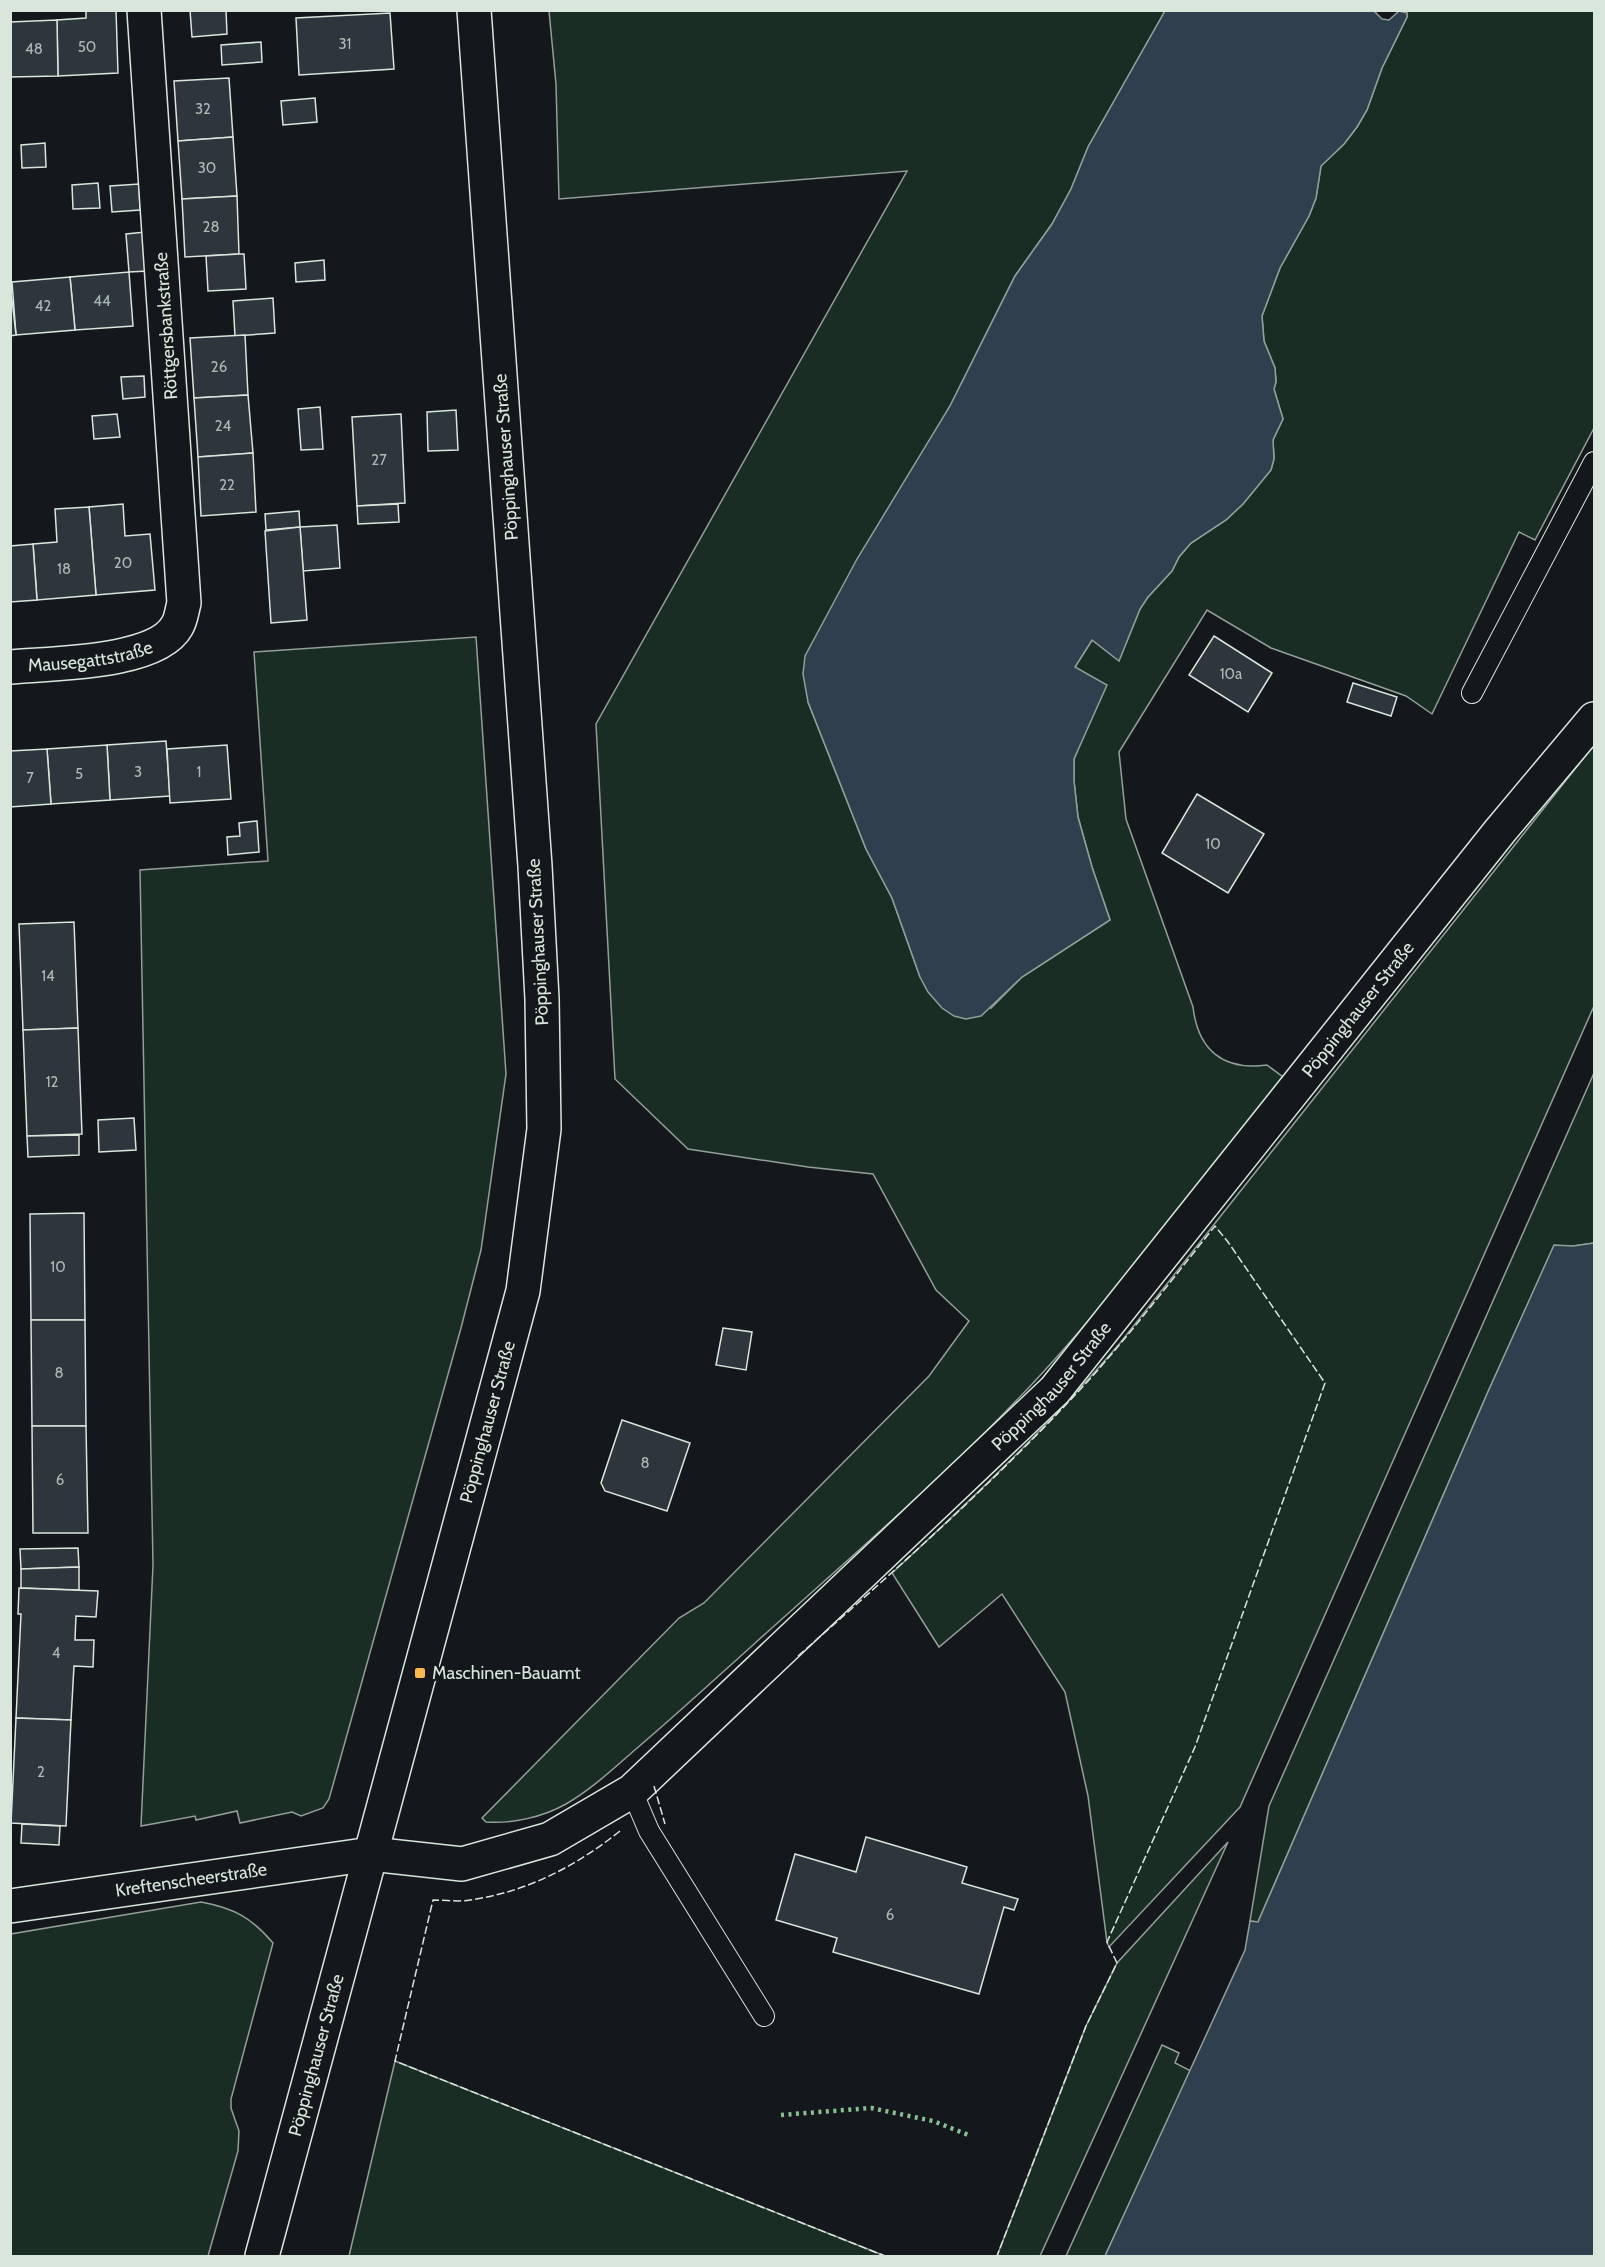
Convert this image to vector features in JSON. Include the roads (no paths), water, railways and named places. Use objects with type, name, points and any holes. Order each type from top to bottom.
[{"type":"street","name":"Röttgersbankstraße","points":[[144,10],[183,573],[184,603],[177,626],[167,636]]},
{"type":"street","name":"Pöppinghauser Straße","points":[[262,2256],[523,1291],[544,1129],[542,999],[535,867],[474,10]]},
{"type":"street","name":"Mausegattstraße","points":[[10,667],[112,657],[155,646],[167,636]]},
{"type":"street","name":"Pöppinghauser Straße","points":[[371,1854],[462,1864],[550,1839],[632,1791],[1055,1390],[1500,831],[1594,719]]},
{"type":"street","name":"Kreftenscheerstraße","points":[[10,1906],[371,1854]]},
{"type":"lane","points":[[1472,693],[1593,470]]},
{"type":"lane","points":[[632,1791],[649,1831],[764,2016]]},
{"type":"water","points":[[1165,11],[1374,11],[1382,19],[1389,20],[1399,11],[1407,13],[1407,17],[1382,68],[1367,110],[1344,144],[1321,166],[1316,198],[1309,216],[1280,268],[1262,316],[1264,341],[1275,368],[1274,389],[1283,419],[1273,440],[1274,459],[1271,470],[1243,504],[1226,520],[1191,543],[1179,557],[1172,571],[1140,609],[1119,661],[1092,640],[1075,667],[1107,685],[1074,759],[1074,781],[1078,817],[1110,920],[1022,977],[981,1016],[966,1019],[954,1016],[942,1008],[928,992],[920,977],[892,898],[866,849],[808,702],[803,674],[805,656],[857,559],[950,406],[1015,276],[1052,224],[1071,189],[1088,147]]},
{"type":"water","points":[[1594,1243],[1594,2256],[1105,2256],[1245,1950],[1250,1921],[1258,1922],[1554,1245],[1573,1246]]},
{"type":"place","name":"Maschinen-Bauamt","points":[[420,1673]]}]
